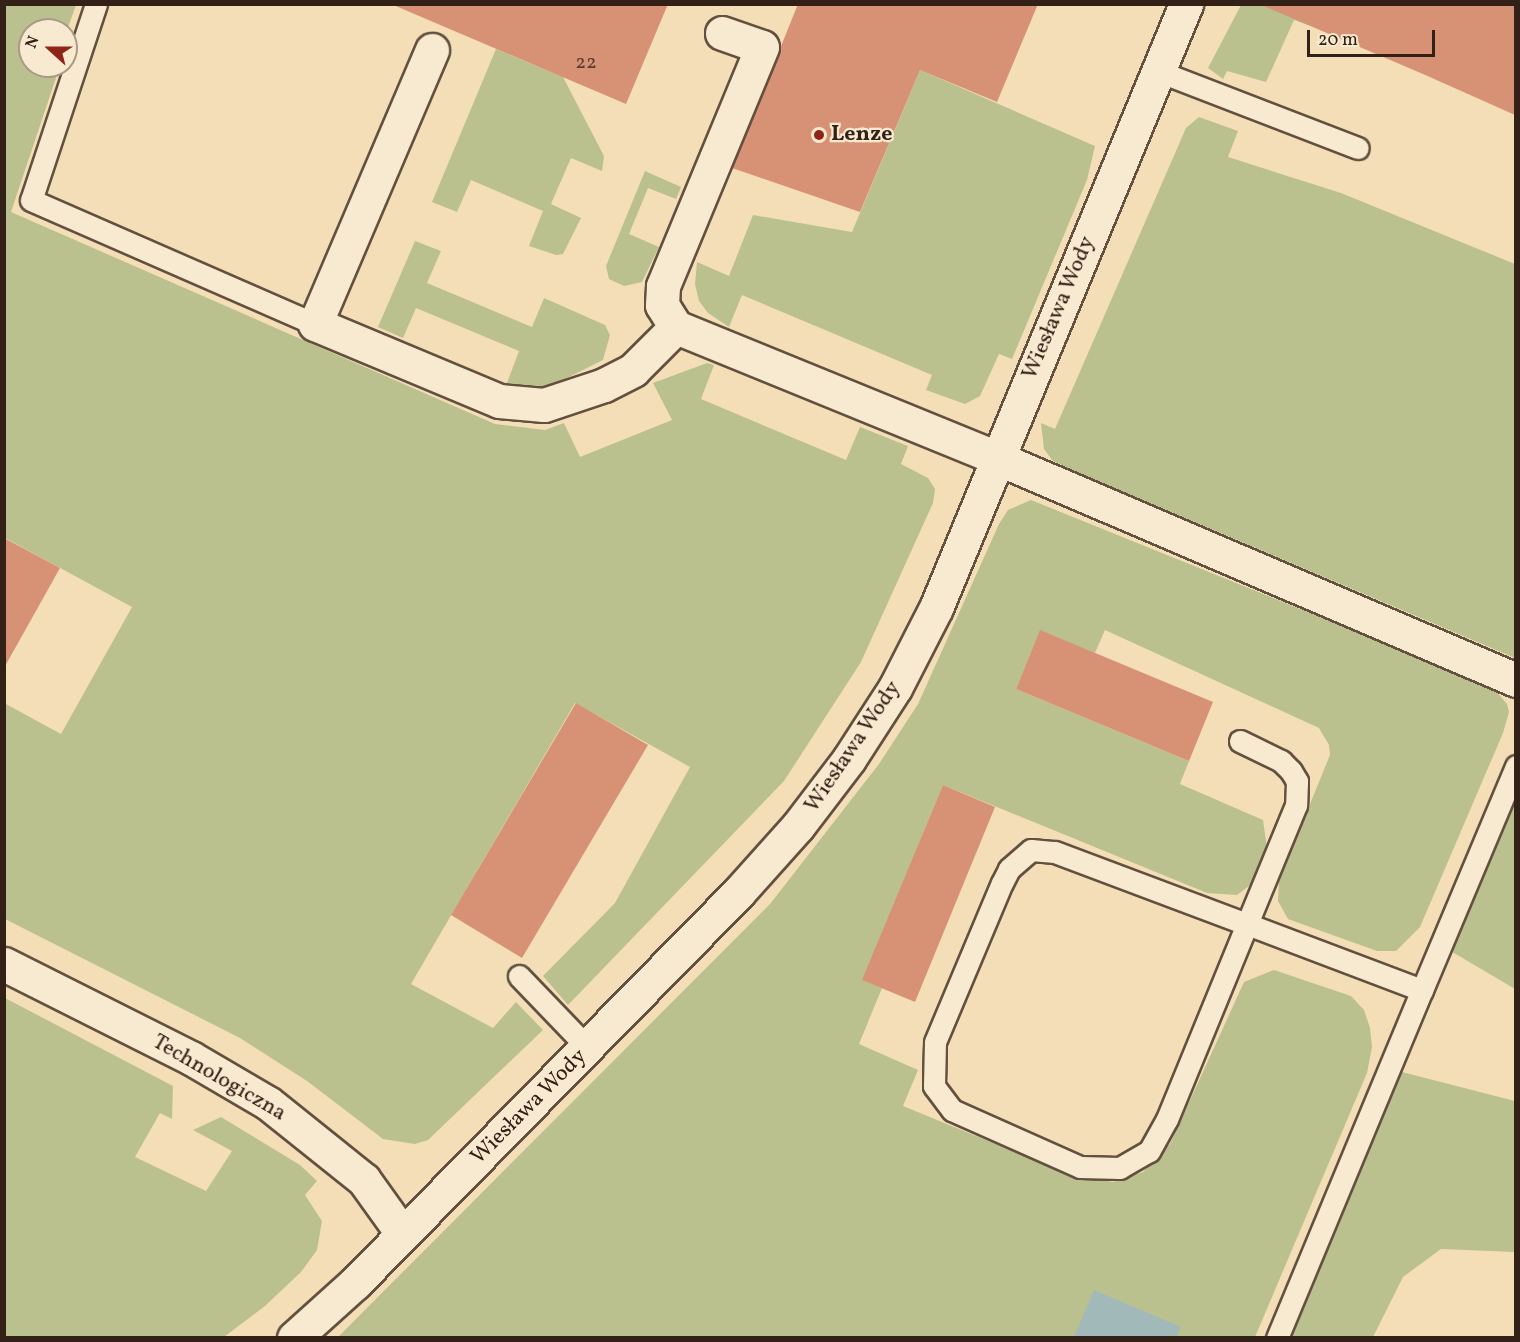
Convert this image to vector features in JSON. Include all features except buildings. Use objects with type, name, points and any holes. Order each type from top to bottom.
[{"type":"street","name":"Wiesława Wody","points":[[294,1338],[588,1048],[768,861],[849,759],[896,688],[936,608],[1186,4]]},
{"type":"street","points":[[722,33],[762,47],[663,286],[662,305],[676,327],[997,458],[1515,680]]},
{"type":"street","points":[[432,50],[315,324],[499,401],[544,405],[604,385],[633,370],[676,327]]},
{"type":"street","name":"Technologiczna","points":[[4,964],[191,1058],[268,1103],[364,1180],[402,1233]]},
{"type":"lane","points":[[96,4],[31,200],[315,324]]},
{"type":"lane","points":[[1158,71],[1358,148]]},
{"type":"lane","points":[[1240,741],[1281,761],[1297,781],[1298,793],[1247,924],[1159,1137],[1134,1162],[1120,1168],[1080,1167],[962,1117],[940,1098],[934,1086],[932,1061],[940,1027],[1009,869],[1031,850],[1056,852],[1247,924],[1422,990]]},
{"type":"lane","points":[[1277,1338],[1515,766]]},
{"type":"lane","points":[[519,976],[588,1048]]},
{"type":"green space","points":[[5,5],[76,5],[71,18],[18,18],[18,78],[56,78],[11,212],[495,424],[545,430],[564,423],[580,457],[672,420],[653,383],[707,363],[714,365],[701,399],[846,460],[860,427],[908,446],[901,464],[928,478],[935,489],[933,503],[861,662],[784,781],[568,1005],[543,976],[615,903],[690,767],[575,703],[411,984],[493,1028],[516,1002],[543,1030],[428,1140],[415,1144],[383,1139],[307,1081],[240,1038],[5,919],[4,703],[61,734],[132,607],[5,538]]},
{"type":"green space","points":[[1241,5],[1317,5],[1308,25],[1294,20],[1266,82],[1227,71],[1223,79],[1208,68]]},
{"type":"green space","points":[[496,49],[563,77],[604,156],[602,171],[571,158],[551,204],[581,218],[563,254],[556,255],[529,246],[543,211],[471,180],[457,212],[432,202]]},
{"type":"green space","points":[[920,70],[1095,146],[1087,180],[1012,359],[999,354],[980,396],[965,404],[926,390],[932,375],[742,295],[729,327],[708,313],[699,301],[695,284],[697,262],[729,276],[753,215],[852,232]]},
{"type":"green space","points":[[1199,117],[1238,131],[1228,157],[1341,193],[1515,264],[1515,658],[1084,475],[1053,461],[1044,449],[1041,423],[1055,429],[1186,128]]},
{"type":"green space","points":[[645,171],[681,187],[676,199],[648,188],[629,234],[659,247],[642,282],[624,286],[609,279],[606,266]]},
{"type":"green space","points":[[415,241],[441,251],[427,283],[532,327],[544,298],[605,325],[610,335],[603,360],[545,389],[535,389],[507,383],[519,351],[416,308],[403,338],[378,327]]},
{"type":"green space","points":[[1031,500],[1476,680],[1494,689],[1507,704],[1509,712],[1503,733],[1420,927],[1396,951],[1377,951],[1288,919],[1278,901],[1279,880],[1330,755],[1329,745],[1319,728],[1105,630],[1095,653],[1040,631],[1016,689],[1189,761],[1180,784],[1263,820],[1267,848],[1253,883],[1237,895],[1207,893],[943,785],[863,980],[882,988],[859,1044],[918,1070],[903,1106],[1064,1172],[1113,1182],[1143,1172],[1170,1144],[1244,982],[1274,970],[1351,996],[1364,1010],[1370,1028],[1372,1047],[1367,1073],[1255,1337],[337,1338],[770,904],[879,764],[918,704],[999,524],[1008,510]]},
{"type":"green space","points":[[1515,791],[1515,989],[1449,950]]},
{"type":"green space","points":[[5,998],[173,1086],[172,1119],[160,1113],[135,1157],[206,1191],[232,1151],[193,1130],[221,1117],[300,1165],[317,1181],[305,1195],[322,1221],[317,1250],[301,1272],[265,1306],[224,1337],[5,1337]]},
{"type":"green space","points":[[1398,1071],[1515,1101],[1515,1252],[1441,1249],[1403,1277],[1373,1337],[1288,1338]]},
{"type":"water","points":[[1094,1290],[1181,1327],[1176,1337],[1074,1337]]},
{"type":"place","name":"Lenze","points":[[819,135]]}]
